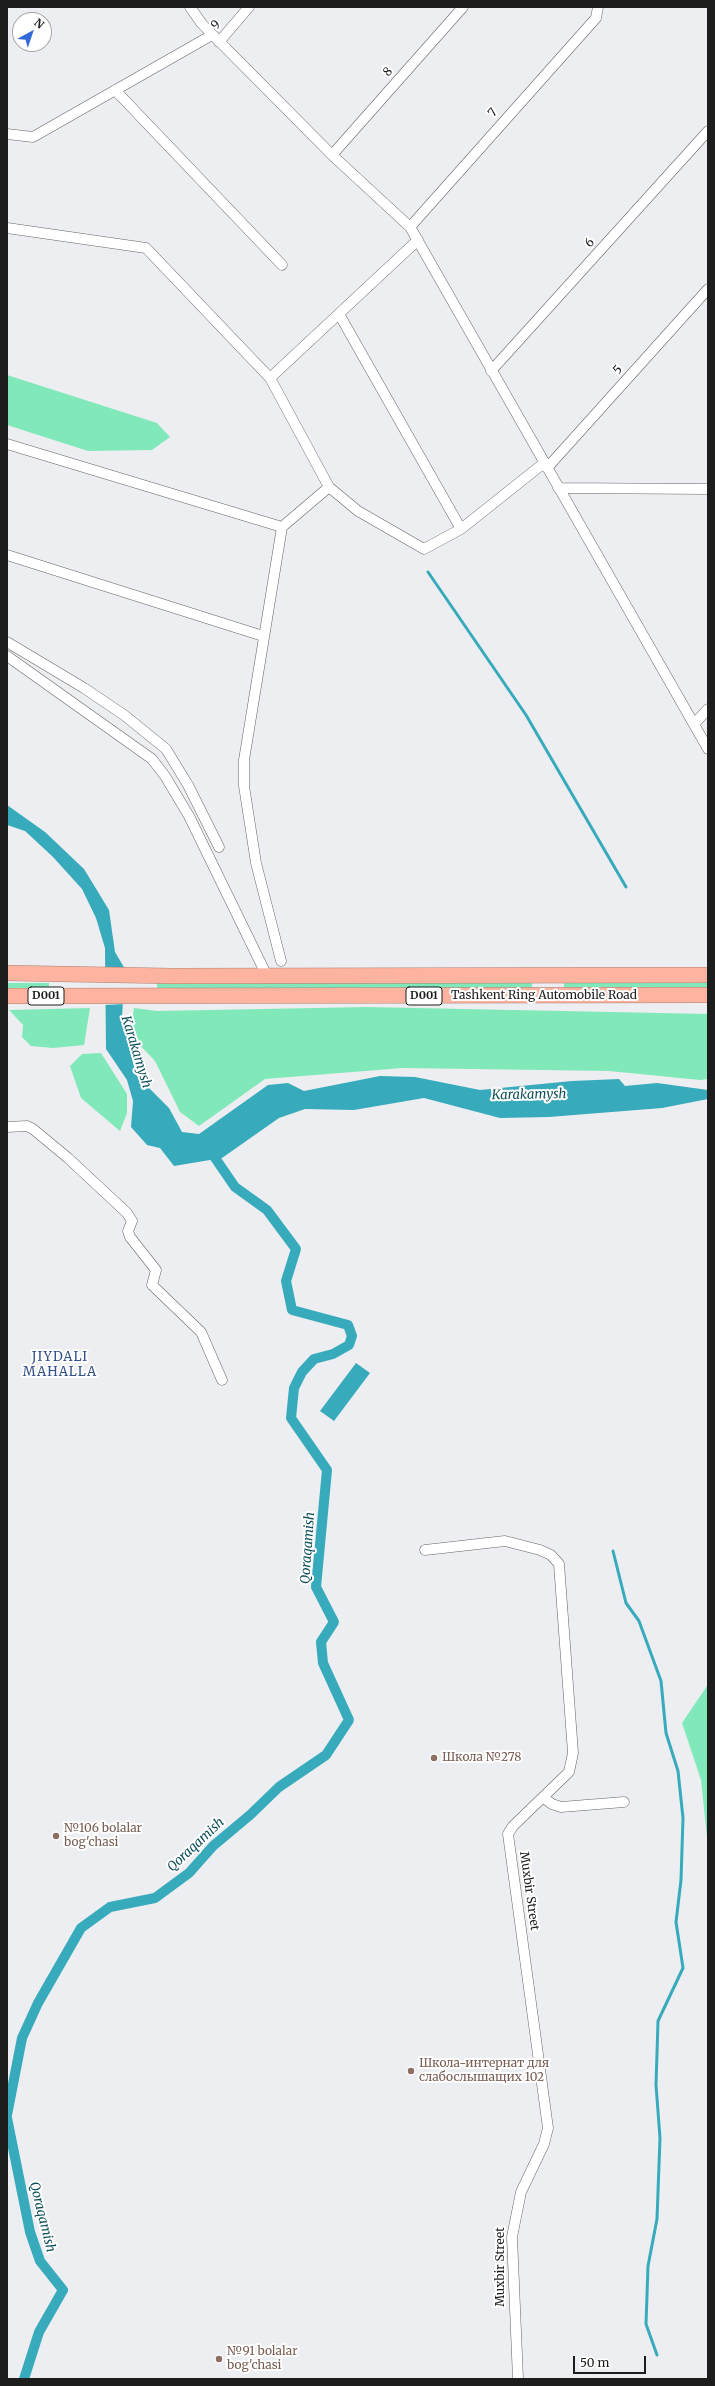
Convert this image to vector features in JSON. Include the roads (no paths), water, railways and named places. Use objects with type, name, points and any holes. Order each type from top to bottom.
[{"type":"highway","name":"Tashkent Ring Automobile Road","points":[[7,974],[139,976],[708,975]]},
{"type":"highway","points":[[551,975],[551,996]]},
{"type":"highway","name":"Tashkent Ring Automobile Road","points":[[7,996],[708,995]]},
{"type":"street","points":[[190,7],[202,24],[332,155],[410,227],[545,466],[695,723],[708,749]]},
{"type":"street","name":"9","points":[[7,134],[33,137],[115,90],[216,38],[249,7]]},
{"type":"street","name":"8","points":[[332,155],[463,7]]},
{"type":"street","name":"7","points":[[410,227],[596,18],[598,7]]},
{"type":"street","points":[[115,90],[282,265]]},
{"type":"street","name":"6","points":[[491,371],[708,131]]},
{"type":"street","points":[[7,228],[146,248],[270,378],[329,487],[282,527],[263,636],[244,760],[244,786],[256,863],[281,961]]},
{"type":"street","points":[[270,378],[418,240]]},
{"type":"street","name":"5","points":[[329,487],[358,511],[424,549],[460,529],[545,466],[708,289]]},
{"type":"street","points":[[339,314],[460,529]]},
{"type":"street","points":[[7,444],[282,527]]},
{"type":"street","points":[[558,488],[708,489]]},
{"type":"street","points":[[7,555],[263,636]]},
{"type":"street","points":[[7,642],[84,688],[124,715],[166,749],[188,785],[219,847]]},
{"type":"street","points":[[7,656],[152,759],[165,776],[189,816],[267,976]]},
{"type":"street","points":[[695,723],[708,709]]},
{"type":"street","points":[[7,1127],[27,1126],[33,1129],[68,1158],[127,1213],[132,1221],[128,1231],[130,1237],[156,1270],[152,1285],[201,1332],[222,1380]]},
{"type":"street","name":"Muxbir Street","points":[[425,1550],[505,1541],[540,1550],[551,1555],[559,1564],[568,1660],[573,1753],[569,1772],[544,1798],[513,1826],[508,1834],[548,2128],[544,2144],[516,2205],[512,2237],[518,2379]]},
{"type":"street","points":[[544,1798],[552,1804],[561,1807],[624,1802]]},
{"type":"water","name":"Karakamysh","points":[[7,805],[45,832],[84,869],[109,910],[115,952],[125,969],[122,1017],[136,1075],[169,1108],[182,1132],[199,1134],[268,1085],[288,1083],[304,1091],[380,1076],[415,1077],[480,1090],[572,1081],[619,1079],[625,1086],[657,1083],[708,1090],[708,1099],[662,1108],[549,1117],[500,1118],[424,1098],[354,1110],[305,1109],[279,1118],[222,1158],[174,1166],[160,1148],[147,1145],[131,1127],[133,1101],[127,1080],[106,1049],[105,948],[96,918],[82,889],[53,857],[25,831],[7,825]]},
{"type":"water","points":[[356,1363],[370,1373],[334,1421],[320,1411]]},
{"type":"waterway","points":[[428,572],[526,715],[626,887]]},
{"type":"waterway","name":"Qoraqamish","points":[[7,2115],[22,2038],[38,2003],[81,1928],[110,1907],[155,1898],[189,1873],[213,1846],[250,1815],[279,1787],[326,1755],[349,1720],[323,1663],[321,1642],[334,1622],[316,1587],[327,1470],[291,1418],[294,1388],[302,1372],[314,1359],[333,1354],[349,1345],[352,1336],[348,1325],[292,1310],[286,1281],[296,1249],[267,1210],[235,1187],[211,1152]]},
{"type":"waterway","points":[[613,1551],[626,1603],[639,1621],[661,1681],[666,1733],[678,1771],[683,1818],[681,1880],[676,1922],[683,1968],[658,2021],[656,2085],[660,2138],[657,2219],[648,2266],[646,2324],[657,2355]]},
{"type":"waterway","name":"Qoraqamish","points":[[7,2118],[30,2232],[40,2261],[63,2290],[39,2332],[24,2379]]},
{"type":"place","name":"Школа №278","points":[[434,1758]]},
{"type":"place","name":"№106 bolalar bog'chasi","points":[[56,1836]]},
{"type":"place","name":"Школа-интернат для слабослышащих 102","points":[[411,2071]]},
{"type":"place","name":"№91 bolalar bog'chasi","points":[[219,2359]]},
{"type":"district","name":"JIYDALI MAHALLA","points":[[60,1364]]}]
